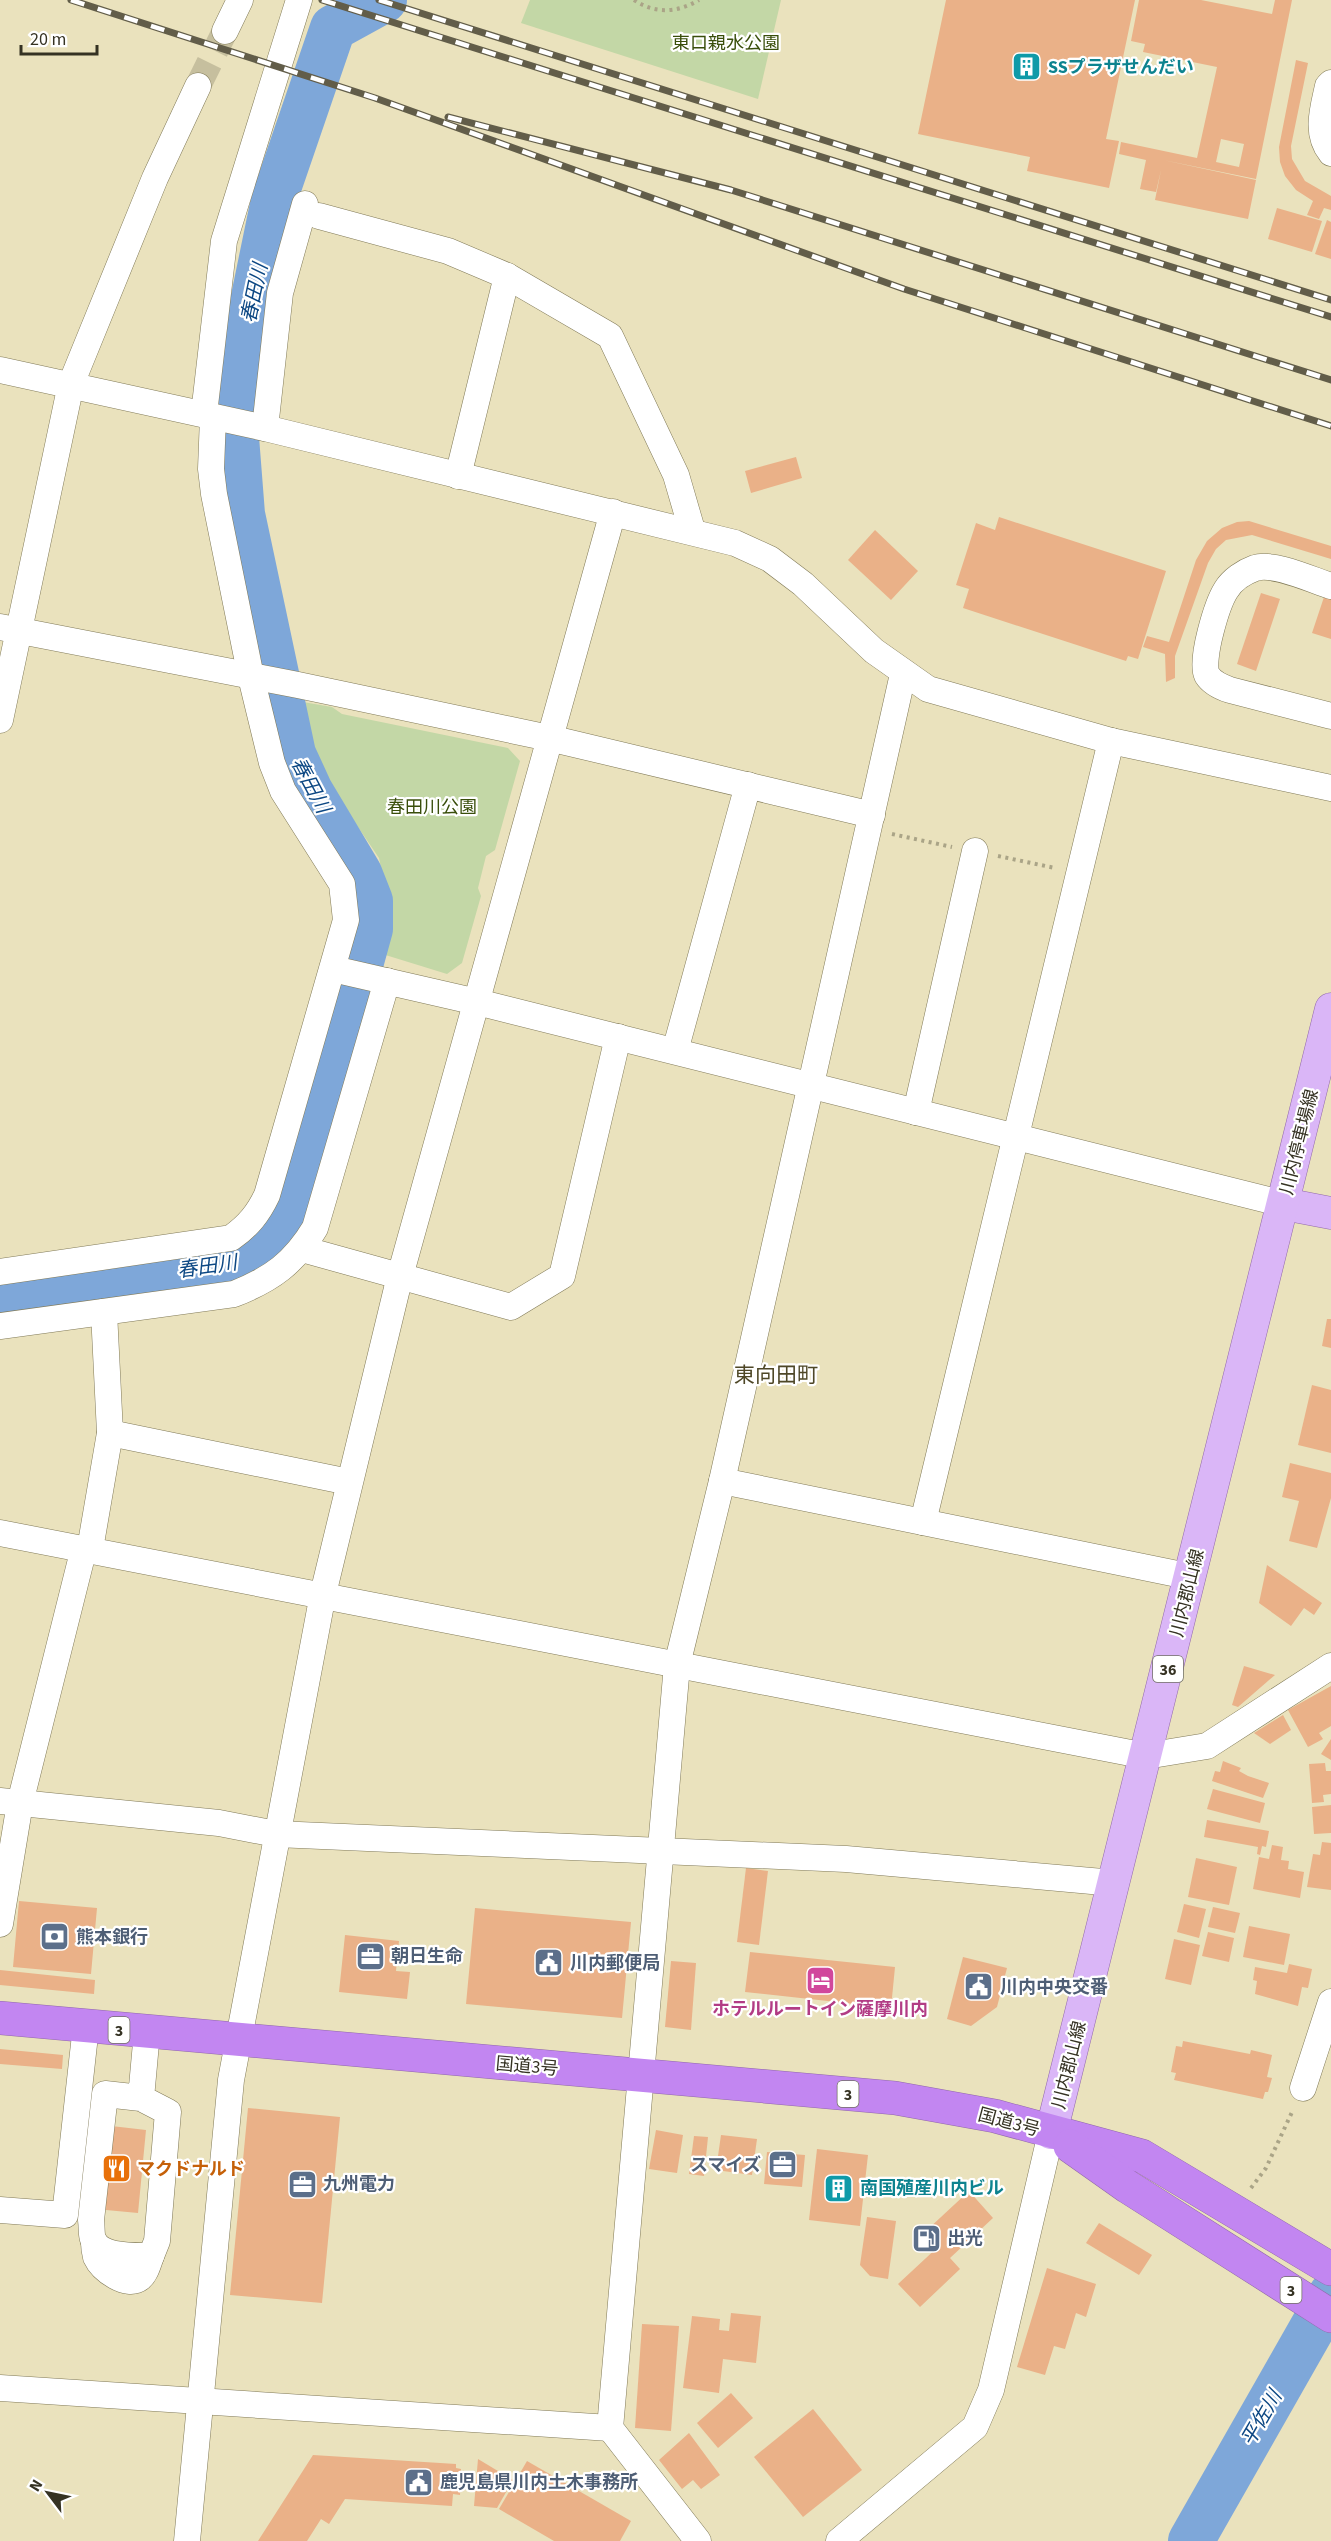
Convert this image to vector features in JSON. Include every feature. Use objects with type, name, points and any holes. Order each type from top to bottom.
[{"type":"highway","name":"国道3号","points":[[0,2018],[895,2098],[995,2116],[1142,2156],[1331,2269]]},
{"type":"highway","name":"国道3号","points":[[1051,2133],[1128,2187],[1331,2316]]},
{"type":"main road","name":"川内停車場線","points":[[1284,1204],[1331,1009]]},
{"type":"main road","points":[[1284,1204],[1331,1214]]},
{"type":"main road","name":"川内郡山線","points":[[1051,2133],[1284,1204]]},
{"type":"street","points":[[225,31],[240,0]]},
{"type":"street","points":[[0,1272],[231,1238],[245,1228],[259,1213],[267,1195],[337,970],[346,920],[342,884],[283,791],[272,763],[257,678],[214,494],[211,469],[212,416],[224,241],[299,0]]},
{"type":"street","points":[[1330,81],[1321,127],[1322,136],[1331,153]]},
{"type":"street","points":[[0,720],[10,630],[71,384],[155,178],[198,86]]},
{"type":"street","points":[[261,427],[280,293],[312,210],[448,251],[507,276],[610,336],[676,475],[692,530]]},
{"type":"street","points":[[458,476],[507,276]]},
{"type":"street","points":[[0,370],[261,427],[458,476],[692,530],[735,543],[770,559],[803,584],[874,651],[903,674],[928,689],[948,697],[1111,741],[1331,788]]},
{"type":"street","points":[[187,2541],[231,2080],[323,1594],[400,1276],[614,512]]},
{"type":"street","points":[[1331,586],[1270,567],[1256,567],[1243,574],[1224,592],[1205,655],[1204,666],[1208,676],[1216,685],[1331,716]]},
{"type":"street","points":[[10,630],[298,685],[549,738],[872,815]]},
{"type":"street","points":[[698,2541],[610,2428],[677,1665],[722,1480],[903,674]]},
{"type":"street","points":[[923,1522],[1111,741]]},
{"type":"street","points":[[675,1051],[748,785]]},
{"type":"street","points":[[916,1112],[975,851]]},
{"type":"street","points":[[337,970],[477,1002],[1284,1204]]},
{"type":"street","points":[[0,1326],[234,1294],[264,1282],[302,1249],[315,1228],[382,980]]},
{"type":"street","points":[[302,1249],[511,1306],[562,1276],[618,1037]]},
{"type":"street","points":[[0,1924],[10,1802],[87,1548],[110,1433],[104,1312]]},
{"type":"street","points":[[110,1433],[349,1482]]},
{"type":"street","points":[[722,1480],[1192,1577]]},
{"type":"street","points":[[0,1533],[87,1548],[1146,1756],[1207,1746],[1331,1666]]},
{"type":"street","points":[[10,1802],[219,1824],[276,1834],[846,1858],[1114,1883]]},
{"type":"street","points":[[1304,2088],[1331,2002]]},
{"type":"street","points":[[0,2210],[65,2215],[86,2026]]},
{"type":"street","points":[[141,2097],[147,2032]]},
{"type":"street","points":[[79,2092],[105,2094],[141,2097],[168,2112],[157,2241],[151,2256],[113,2253],[100,2248],[93,2240],[91,2220],[105,2094]]},
{"type":"street","points":[[839,2541],[975,2427],[991,2390],[1051,2133]]},
{"type":"street","points":[[0,2388],[610,2428]]},
{"type":"path","points":[[634,0],[655,10],[670,11],[685,8],[699,0]]},
{"type":"path","points":[[1235,2211],[1266,2168],[1304,2088]]},
{"type":"green space","name":"東口親水公園","points":[[530,0],[781,0],[758,99],[521,23]]},
{"type":"green space","name":"春田川公園","points":[[303,702],[332,707],[342,714],[508,748],[520,761],[495,850],[486,856],[478,888],[481,896],[462,963],[447,974],[379,953],[389,907],[379,858],[320,771],[309,735]]},
{"type":"building","name":"SSプラザせんだい","points":[[946,0],[1135,0],[1106,139],[1119,141],[1109,188],[1027,171],[1030,157],[918,134]]},
{"type":"building","points":[[1139,0],[1201,0],[1272,14],[1275,0],[1292,0],[1256,179],[1163,160],[1256,180],[1248,219],[1155,200],[1161,170],[1156,192],[1140,189],[1146,160],[1119,154],[1121,142],[1197,158],[1217,67],[1143,52],[1145,44],[1131,41]],"holes":[[[1221,139],[1244,144],[1239,167],[1216,162]]]},
{"type":"building","points":[[1296,60],[1308,63],[1291,146],[1292,159],[1305,181],[1331,196],[1331,210],[1324,208],[1319,219],[1307,215],[1313,201],[1296,190],[1285,176],[1280,162],[1279,147]]},
{"type":"building","points":[[1277,208],[1322,221],[1312,252],[1268,239]]},
{"type":"building","points":[[1327,220],[1331,222],[1331,259],[1315,254]]},
{"type":"building","points":[[796,457],[802,478],[751,493],[745,471]]},
{"type":"building","points":[[999,517],[1166,571],[1138,659],[1128,656],[1126,661],[963,608],[969,589],[956,585],[976,523],[995,530]]},
{"type":"building","points":[[1249,521],[1331,546],[1331,559],[1252,535],[1226,540],[1216,549],[1208,563],[1175,656],[1175,678],[1166,682],[1165,654],[1143,647],[1147,636],[1169,642],[1196,560],[1207,541],[1222,528],[1237,522]]},
{"type":"building","points":[[875,530],[918,571],[891,600],[848,560]]},
{"type":"building","points":[[1331,576],[1331,639],[1312,633]]},
{"type":"building","points":[[1261,593],[1280,599],[1256,671],[1237,664]]},
{"type":"building","points":[[1327,1319],[1331,1319],[1331,1348],[1322,1346]]},
{"type":"building","points":[[1312,1385],[1331,1390],[1331,1453],[1298,1445]]},
{"type":"building","points":[[1290,1463],[1331,1473],[1331,1498],[1317,1548],[1289,1541],[1299,1501],[1282,1497]]},
{"type":"building","points":[[1267,1565],[1322,1603],[1314,1615],[1304,1608],[1291,1626],[1259,1603]]},
{"type":"building","points":[[1244,1666],[1275,1675],[1238,1707],[1232,1705]]},
{"type":"building","points":[[1331,1686],[1331,1726],[1319,1733],[1323,1739],[1308,1747],[1288,1710]]},
{"type":"building","points":[[1283,1715],[1291,1730],[1270,1744],[1254,1733]]},
{"type":"building","points":[[1331,1739],[1331,1760],[1321,1754]]},
{"type":"building","points":[[1223,1761],[1241,1768],[1239,1771],[1248,1776],[1269,1783],[1263,1798],[1212,1781],[1215,1771],[1220,1772]]},
{"type":"building","points":[[1325,1763],[1326,1771],[1331,1771],[1331,1794],[1323,1795],[1324,1802],[1312,1803],[1309,1764]]},
{"type":"building","points":[[1213,1789],[1265,1803],[1260,1823],[1207,1809]]},
{"type":"building","points":[[1331,1805],[1331,1833],[1314,1834],[1312,1807]]},
{"type":"building","points":[[1207,1820],[1269,1831],[1266,1847],[1262,1846],[1260,1855],[1257,1854],[1258,1847],[1204,1837]]},
{"type":"building","points":[[1322,1842],[1331,1843],[1331,1890],[1307,1887],[1313,1854],[1320,1855]]},
{"type":"building","points":[[1272,1845],[1283,1847],[1281,1860],[1289,1861],[1288,1869],[1304,1872],[1300,1898],[1253,1889],[1259,1857],[1269,1859]]},
{"type":"building","points":[[1196,1858],[1237,1867],[1229,1905],[1188,1897]]},
{"type":"building","points":[[746,1868],[768,1871],[759,1945],[737,1942]]},
{"type":"building","name":"熊本銀行","points":[[19,1901],[97,1908],[91,1974],[13,1967]]},
{"type":"building","points":[[1184,1904],[1206,1909],[1199,1938],[1177,1932]]},
{"type":"building","points":[[1213,1907],[1240,1913],[1235,1933],[1208,1927]]},
{"type":"building","name":"川内郵便局","points":[[475,1908],[631,1922],[622,2018],[466,2004]]},
{"type":"building","points":[[1249,1926],[1290,1934],[1284,1965],[1243,1957]]},
{"type":"building","points":[[1208,1932],[1234,1938],[1229,1962],[1202,1956]]},
{"type":"building","name":"朝日生命","points":[[345,1935],[399,1941],[396,1971],[410,1972],[407,1999],[339,1992]]},
{"type":"building","points":[[1174,1939],[1200,1945],[1191,1985],[1165,1979]]},
{"type":"building","name":"ホテルルートイン薩摩川内","points":[[750,1952],[895,1967],[891,2008],[745,1992]]},
{"type":"building","name":"川内中央交番","points":[[963,1957],[1007,1968],[997,2007],[971,2026],[947,2019]]},
{"type":"building","points":[[671,1961],[696,1963],[691,2030],[665,2027]]},
{"type":"building","points":[[1289,1964],[1312,1969],[1308,1988],[1302,1987],[1298,2006],[1255,1994],[1257,1981],[1253,1980],[1255,1967],[1287,1973]]},
{"type":"building","points":[[0,1970],[95,1980],[94,1994],[0,1985]]},
{"type":"building","points":[[1183,2041],[1250,2054],[1251,2050],[1272,2055],[1267,2077],[1272,2078],[1268,2092],[1265,2092],[1263,2099],[1174,2080],[1176,2073],[1171,2072],[1176,2046],[1182,2047]]},
{"type":"building","points":[[0,2049],[63,2055],[62,2069],[0,2064]]},
{"type":"building","points":[[248,2108],[340,2117],[322,2303],[230,2295]]},
{"type":"building","name":"マクドナルド","points":[[94,2124],[146,2130],[138,2213],[85,2208]]},
{"type":"building","points":[[656,2130],[683,2135],[677,2173],[649,2169]]},
{"type":"building","points":[[721,2135],[757,2139],[752,2175],[716,2170]]},
{"type":"building","points":[[694,2136],[708,2137],[704,2176],[689,2174]]},
{"type":"building","name":"南国殖産川内ビル","points":[[817,2149],[868,2155],[860,2226],[809,2220]]},
{"type":"building","points":[[767,2152],[805,2155],[802,2187],[764,2184]]},
{"type":"building","points":[[969,2191],[993,2218],[950,2258],[960,2269],[920,2307],[898,2284],[940,2245],[927,2230]]},
{"type":"building","points":[[867,2217],[896,2221],[888,2279],[870,2276],[860,2265]]},
{"type":"building","points":[[1099,2223],[1152,2255],[1139,2275],[1086,2243]]},
{"type":"building","points":[[1047,2268],[1096,2284],[1086,2317],[1076,2313],[1065,2349],[1054,2346],[1045,2375],[1017,2367]]},
{"type":"building","points":[[731,2313],[761,2316],[756,2363],[723,2359],[719,2393],[683,2388],[692,2316],[720,2319],[719,2330],[729,2331]]},
{"type":"building","points":[[642,2324],[679,2326],[671,2431],[635,2428]]},
{"type":"building","points":[[731,2393],[753,2418],[718,2448],[697,2423]]},
{"type":"building","points":[[813,2409],[862,2470],[803,2517],[754,2457]]},
{"type":"building","points":[[689,2433],[720,2475],[701,2489],[693,2480],[682,2489],[659,2460]]},
{"type":"building","points":[[313,2455],[456,2464],[456,2468],[461,2469],[460,2495],[453,2494],[452,2506],[345,2499],[329,2524],[321,2519],[307,2541],[258,2541]]},
{"type":"building","points":[[478,2459],[513,2480],[497,2508],[474,2506]]},
{"type":"building","points":[[527,2461],[631,2521],[620,2541],[554,2541],[499,2509]]},
{"type":"waterway","name":"春田川","points":[[0,1300],[43,1288],[247,1260],[268,1241],[286,1219],[304,1168],[370,929],[370,901],[359,873],[310,791],[293,754],[242,514],[233,399],[274,200],[333,28],[384,0]]},
{"type":"waterway","name":"平佐川","points":[[1191,2541],[1331,2295]]},
{"type":"tunnel","points":[[198,86],[225,31]]},
{"type":"railway","points":[[71,0],[375,98],[904,289],[1331,426]]},
{"type":"railway","points":[[322,0],[1331,317]]},
{"type":"railway","points":[[379,0],[1331,300]]},
{"type":"railway","points":[[448,117],[731,190],[1331,380]]},
{"type":"place","name":"SSプラザせんだい","points":[[1027,67]]},
{"type":"place","name":"熊本銀行","points":[[55,1937]]},
{"type":"place","name":"朝日生命","points":[[370,1956]]},
{"type":"place","name":"川内郵便局","points":[[549,1963]]},
{"type":"place","name":"ホテルルートイン薩摩川内","points":[[820,1980]]},
{"type":"place","name":"川内中央交番","points":[[979,1987]]},
{"type":"place","name":"スマイズ","points":[[782,2165]]},
{"type":"place","name":"マクドナルド","points":[[116,2169]]},
{"type":"place","name":"九州電力","points":[[302,2184]]},
{"type":"place","name":"南国殖産川内ビル","points":[[839,2188]]},
{"type":"place","name":"出光","points":[[926,2238]]},
{"type":"place","name":"鹿児島県川内土木事務所","points":[[419,2482]]},
{"type":"district","name":"東向田町","points":[[776,1375]]}]
